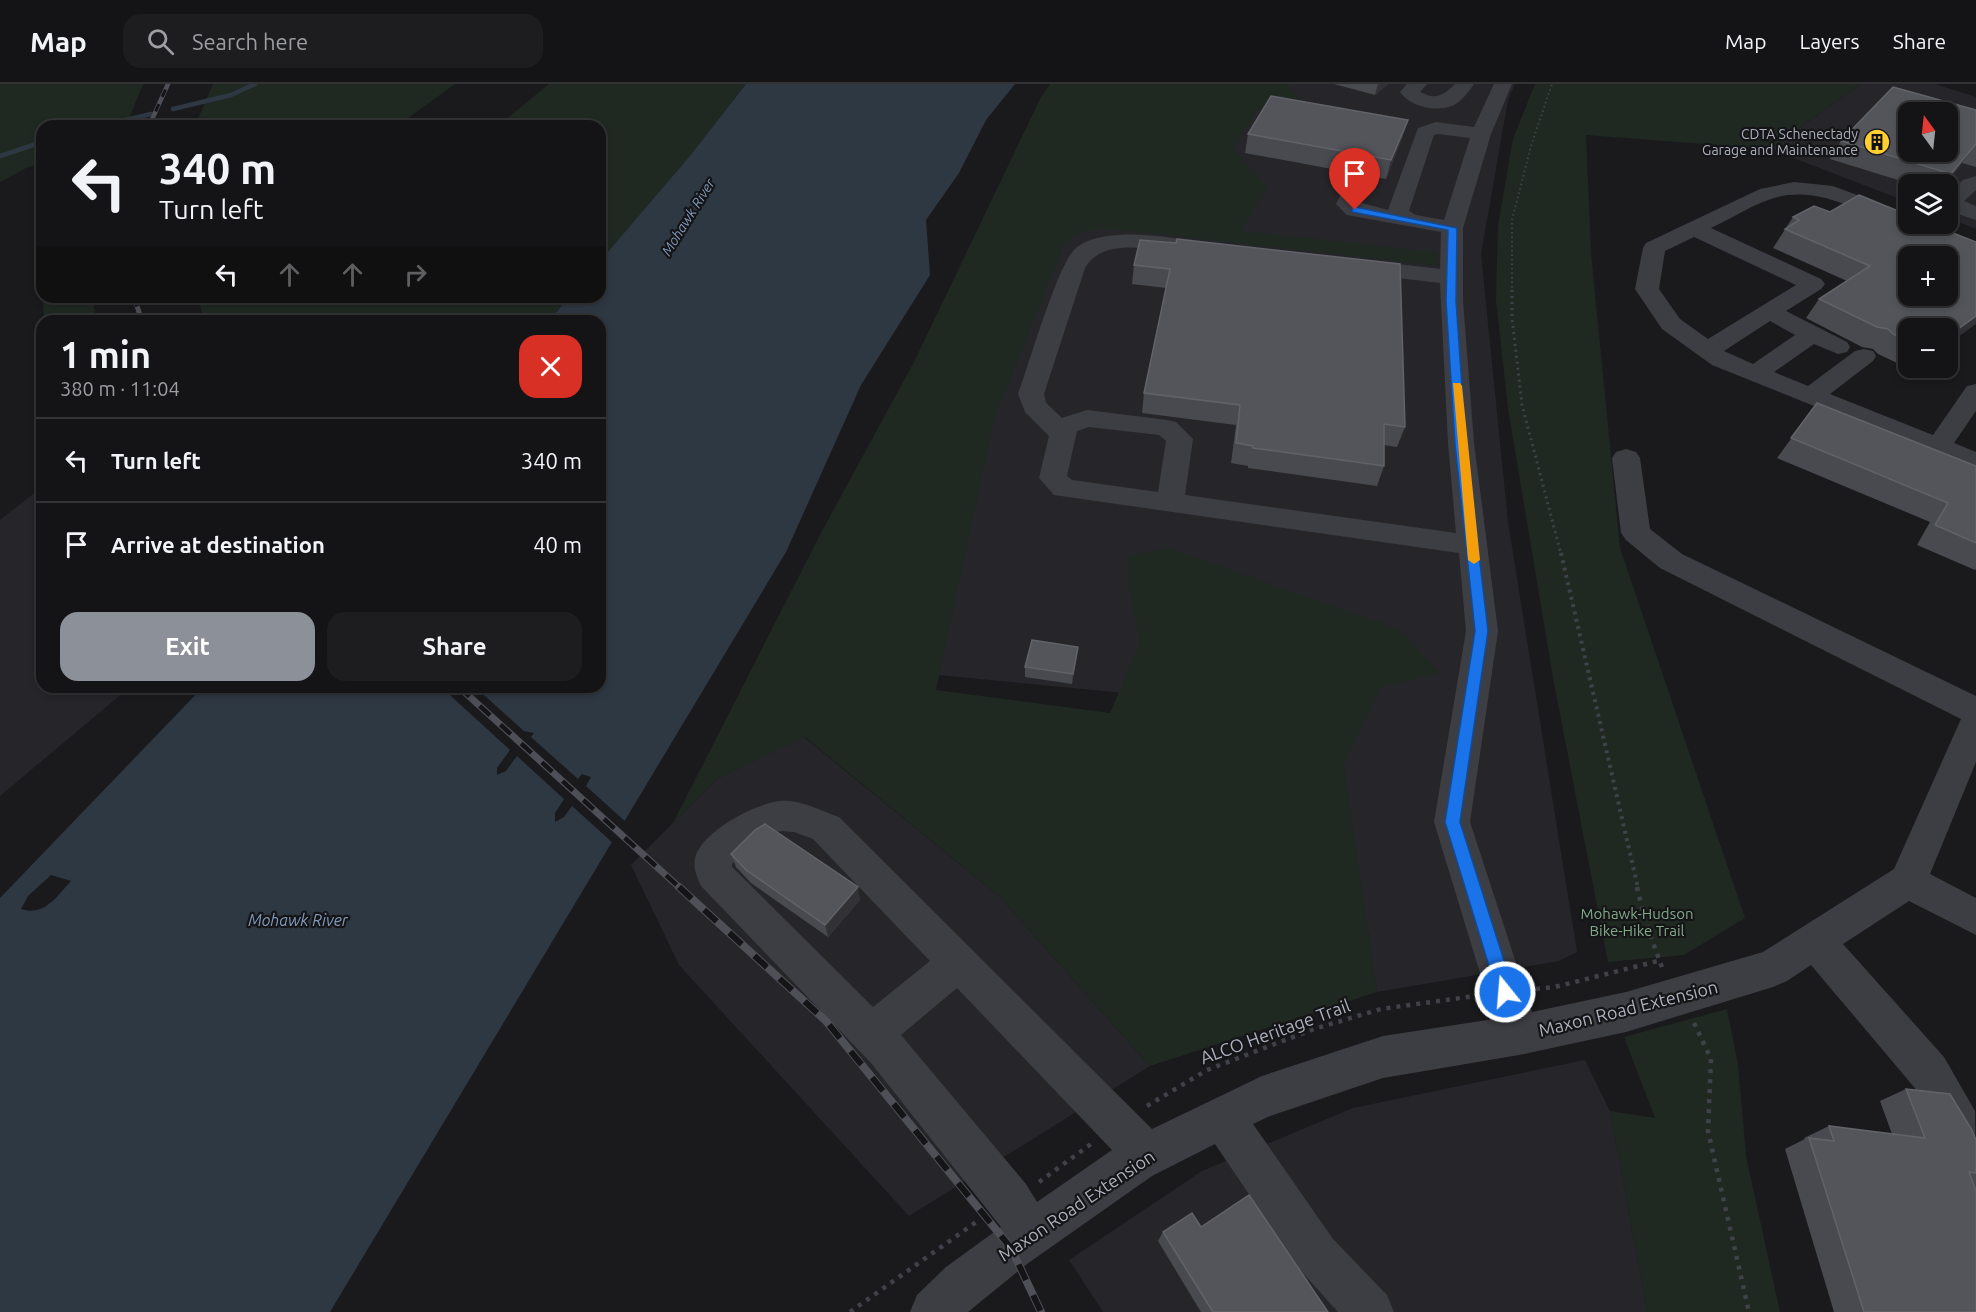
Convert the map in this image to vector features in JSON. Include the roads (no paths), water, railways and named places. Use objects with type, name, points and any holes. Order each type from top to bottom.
[{"type":"street","points":[[1418,84],[1409,92],[1413,97],[1438,103],[1446,102],[1466,84]]},
{"type":"street","points":[[1496,85],[1452,228],[1451,301],[1461,444],[1482,631],[1452,822],[1519,1035]]},
{"type":"street","points":[[1409,220],[1398,213],[1425,132],[1436,128],[1481,135]]},
{"type":"street","points":[[1976,182],[1970,184],[1953,201],[1957,206],[1976,214]]},
{"type":"street","points":[[1356,183],[1347,204],[1355,210],[1452,228]]},
{"type":"street","points":[[1898,218],[1826,190],[1794,188],[1767,193],[1654,248],[1647,289],[1671,324],[1721,360],[1976,462]]},
{"type":"street","points":[[1695,229],[1812,284],[1708,351]]},
{"type":"street","points":[[1063,434],[1034,406],[1030,394],[1074,268],[1083,253],[1092,248],[1123,242],[1208,250]]},
{"type":"street","points":[[1336,264],[1451,277]]},
{"type":"street","points":[[1768,311],[1838,347]]},
{"type":"street","points":[[1755,374],[1812,334]]},
{"type":"street","points":[[1811,396],[1864,356]]},
{"type":"street","points":[[1938,447],[1976,392]]},
{"type":"street","points":[[1170,503],[1180,439],[1167,428],[1087,418],[1065,426],[1053,478],[1064,488],[1170,503],[1472,545]]},
{"type":"street","points":[[1626,458],[1636,533],[1671,561],[1976,711]]},
{"type":"street","points":[[1976,722],[1908,881],[1976,918]]},
{"type":"street","points":[[1031,1234],[1010,1200],[872,1034],[714,874],[713,858],[731,841],[762,820],[792,817],[826,828],[1147,1155]]},
{"type":"street","name":"Maxon Road Extension","points":[[934,1312],[963,1284],[1031,1234],[1147,1155],[1262,1097],[1383,1058],[1519,1035],[1626,1012],[1747,977],[1773,968],[1908,881]]},
{"type":"street","points":[[1815,941],[1929,1072],[1960,1126],[1976,1160]]},
{"type":"street","points":[[872,1034],[957,963]]},
{"type":"street","points":[[1222,1117],[1317,1255],[1370,1312]]},
{"type":"water","name":"Mohawk River","points":[[746,84],[1015,84],[986,120],[959,173],[926,220],[930,275],[861,385],[786,552],[330,1312],[0,1312],[0,898],[197,693],[606,693],[606,315],[554,315],[564,303],[606,303],[606,254],[689,157]],"holes":[[[51,875],[71,881],[55,899],[37,910],[21,909],[28,896]]]},
{"type":"waterway","points":[[173,109],[231,95],[255,84]]},
{"type":"waterway","points":[[126,120],[151,114]]},
{"type":"waterway","points":[[0,156],[36,144]]},
{"type":"railway","points":[[152,120],[168,84]]},
{"type":"railway","points":[[136,303],[140,315]]},
{"type":"railway","points":[[466,693],[680,888]]},
{"type":"railway","points":[[679,887],[826,1021],[1011,1248],[1041,1312]]},
{"type":"place","name":"CDTA Schenectady Garage and Maintenance","points":[[1877,142]]},
{"type":"park label","name":"Mohawk-Hudson Bike-Hike Trail","points":[[1637,922]]}]
